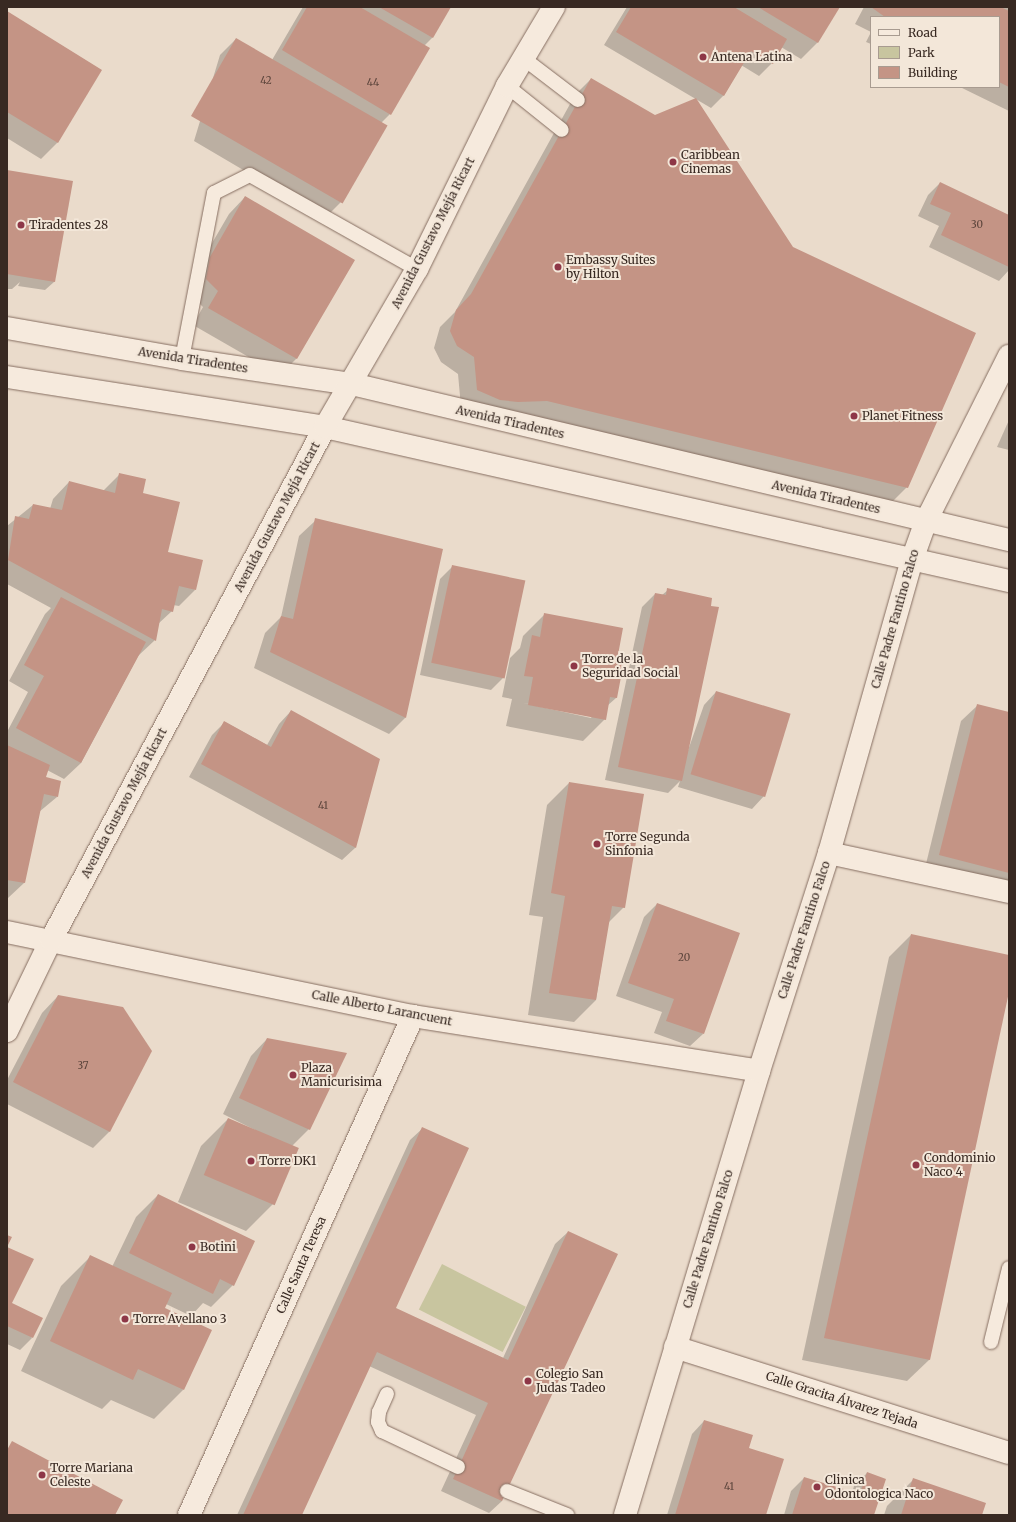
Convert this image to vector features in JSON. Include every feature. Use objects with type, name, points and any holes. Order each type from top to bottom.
[{"type":"street","name":"Avenida Gustavo Mejía Ricart","points":[[7,1032],[51,940],[325,427],[352,384],[417,270],[507,86],[554,7]]},
{"type":"street","name":"Avenida Tiradentes","points":[[7,328],[182,359],[352,384],[1009,540]]},
{"type":"street","name":"Calle Padre Fantino Falco","points":[[625,1515],[759,1071],[828,852],[912,560],[926,521],[1009,356]]},
{"type":"street","points":[[7,377],[325,427],[1009,581]]},
{"type":"street","points":[[828,852],[1009,892]]},
{"type":"street","name":"Calle Alberto Larancuent","points":[[7,932],[413,1016],[759,1071]]},
{"type":"street","name":"Calle Santa Teresa","points":[[189,1515],[413,1016]]},
{"type":"street","name":"Calle Gracita Álvarez Tejada","points":[[675,1347],[1009,1453]]},
{"type":"lane","points":[[523,58],[578,100]]},
{"type":"lane","points":[[507,86],[562,130]]},
{"type":"lane","points":[[182,359],[214,193],[250,175],[417,270]]},
{"type":"lane","points":[[991,1342],[1009,1268]]},
{"type":"lane","points":[[386,1394],[378,1412],[378,1422],[382,1431],[458,1467]]},
{"type":"lane","points":[[507,1491],[567,1515]]},
{"type":"green space","points":[[442,1264],[526,1307],[503,1352],[419,1309]]},
{"type":"building","points":[[307,7],[360,7],[430,48],[391,115],[282,50]]},
{"type":"building","points":[[379,7],[451,7],[433,38]]},
{"type":"building","name":"Antena Latina","points":[[631,7],[734,7],[787,39],[773,64],[751,51],[724,96],[616,32]]},
{"type":"building","points":[[758,7],[840,7],[818,43]]},
{"type":"building","points":[[871,7],[1001,7],[1009,11],[1009,87],[1000,82],[1000,16],[884,16]]},
{"type":"building","points":[[7,11],[102,70],[58,143],[7,112]]},
{"type":"building","points":[[236,38],[388,125],[343,203],[191,116]]},
{"type":"building","points":[[591,78],[655,115],[696,98],[793,247],[976,333],[908,488],[547,401],[518,402],[500,400],[477,390],[474,357],[457,346],[450,331],[456,310],[471,294]]},
{"type":"building","points":[[7,170],[73,181],[55,282],[7,274]]},
{"type":"building","points":[[940,182],[1009,215],[1009,267],[941,235],[951,213],[930,204]]},
{"type":"building","points":[[245,196],[355,260],[297,359],[208,308],[218,291],[206,279],[210,257]]},
{"type":"building","points":[[119,473],[146,479],[143,493],[180,502],[168,552],[203,560],[196,590],[179,586],[173,612],[162,609],[156,641],[8,560],[15,516],[29,519],[33,504],[62,510],[69,481],[115,493]]},
{"type":"building","points":[[315,518],[443,549],[406,718],[270,652],[281,616],[293,619]]},
{"type":"building","points":[[452,565],[525,581],[505,678],[431,663]]},
{"type":"building","points":[[667,588],[712,598],[711,606],[719,607],[682,781],[618,767],[655,593],[666,595]]},
{"type":"building","points":[[61,597],[146,642],[81,763],[16,728],[44,676],[24,665]]},
{"type":"building","name":"Torre de la Seguridad Social","points":[[544,613],[623,628],[618,655],[625,656],[617,698],[610,697],[606,720],[528,705],[533,677],[524,676],[532,635],[540,637]]},
{"type":"building","points":[[716,691],[791,714],[765,797],[691,774]]},
{"type":"building","points":[[977,704],[1009,712],[1009,873],[939,855]]},
{"type":"building","points":[[291,710],[380,759],[356,848],[201,764],[224,721],[271,747]]},
{"type":"building","points":[[7,745],[50,765],[46,777],[61,781],[58,797],[44,794],[25,883],[7,880]]},
{"type":"building","name":"Torre Segunda Sinfonia","points":[[569,782],[644,794],[625,908],[612,906],[596,1000],[549,993],[565,896],[551,893]]},
{"type":"building","points":[[657,903],[740,933],[704,1034],[666,1021],[674,999],[628,983]]},
{"type":"building","name":"Condominio Naco 4","points":[[911,934],[1009,955],[1009,992],[930,1360],[824,1338]]},
{"type":"building","points":[[58,995],[123,1007],[152,1051],[110,1132],[13,1082]]},
{"type":"building","name":"Plaza Manicurisima","points":[[267,1038],[347,1053],[310,1130],[239,1098]]},
{"type":"building","name":"Torre DK1","points":[[228,1118],[299,1148],[275,1205],[204,1175]]},
{"type":"building","points":[[422,1127],[469,1148],[396,1308],[508,1360],[568,1231],[618,1254],[502,1501],[453,1479],[488,1403],[377,1352],[302,1515],[243,1515]]},
{"type":"building","name":"Botini","points":[[158,1194],[255,1241],[234,1286],[220,1279],[213,1294],[129,1253]]},
{"type":"building","points":[[7,1235],[12,1237],[7,1247]]},
{"type":"building","points":[[7,1247],[34,1259],[12,1303],[43,1318],[33,1338],[7,1326]]},
{"type":"building","name":"Torre Avellano 3","points":[[90,1255],[172,1293],[165,1308],[212,1330],[184,1390],[138,1369],[133,1380],[50,1341]]},
{"type":"building","points":[[704,1420],[753,1435],[749,1448],[784,1459],[766,1515],[675,1515]]},
{"type":"building","name":"Torre Mariana Celeste","points":[[12,1441],[123,1500],[115,1515],[7,1515],[7,1450]]},
{"type":"building","name":"Clinica Odontologica Naco","points":[[867,1472],[886,1479],[874,1515],[792,1515],[804,1477],[860,1494]]},
{"type":"building","points":[[913,1478],[986,1503],[982,1515],[901,1515]]},
{"type":"place","name":"Antena Latina","points":[[703,57]]},
{"type":"place","name":"Caribbean Cinemas","points":[[673,162]]},
{"type":"place","name":"Tiradentes 28","points":[[21,225]]},
{"type":"place","name":"Embassy Suites by Hilton","points":[[558,267]]},
{"type":"place","name":"Planet Fitness","points":[[854,416]]},
{"type":"place","name":"Torre de la Seguridad Social","points":[[574,666]]},
{"type":"place","name":"Torre Segunda Sinfonia","points":[[597,844]]},
{"type":"place","name":"Plaza Manicurisima","points":[[293,1075]]},
{"type":"place","name":"Torre DK1","points":[[251,1161]]},
{"type":"place","name":"Condominio Naco 4","points":[[916,1165]]},
{"type":"place","name":"Botini","points":[[192,1247]]},
{"type":"place","name":"Torre Avellano 3","points":[[125,1319]]},
{"type":"place","name":"Colegio San Judas Tadeo","points":[[528,1381]]},
{"type":"place","name":"Torre Mariana Celeste","points":[[42,1475]]},
{"type":"place","name":"Clinica Odontologica Naco","points":[[817,1487]]}]
